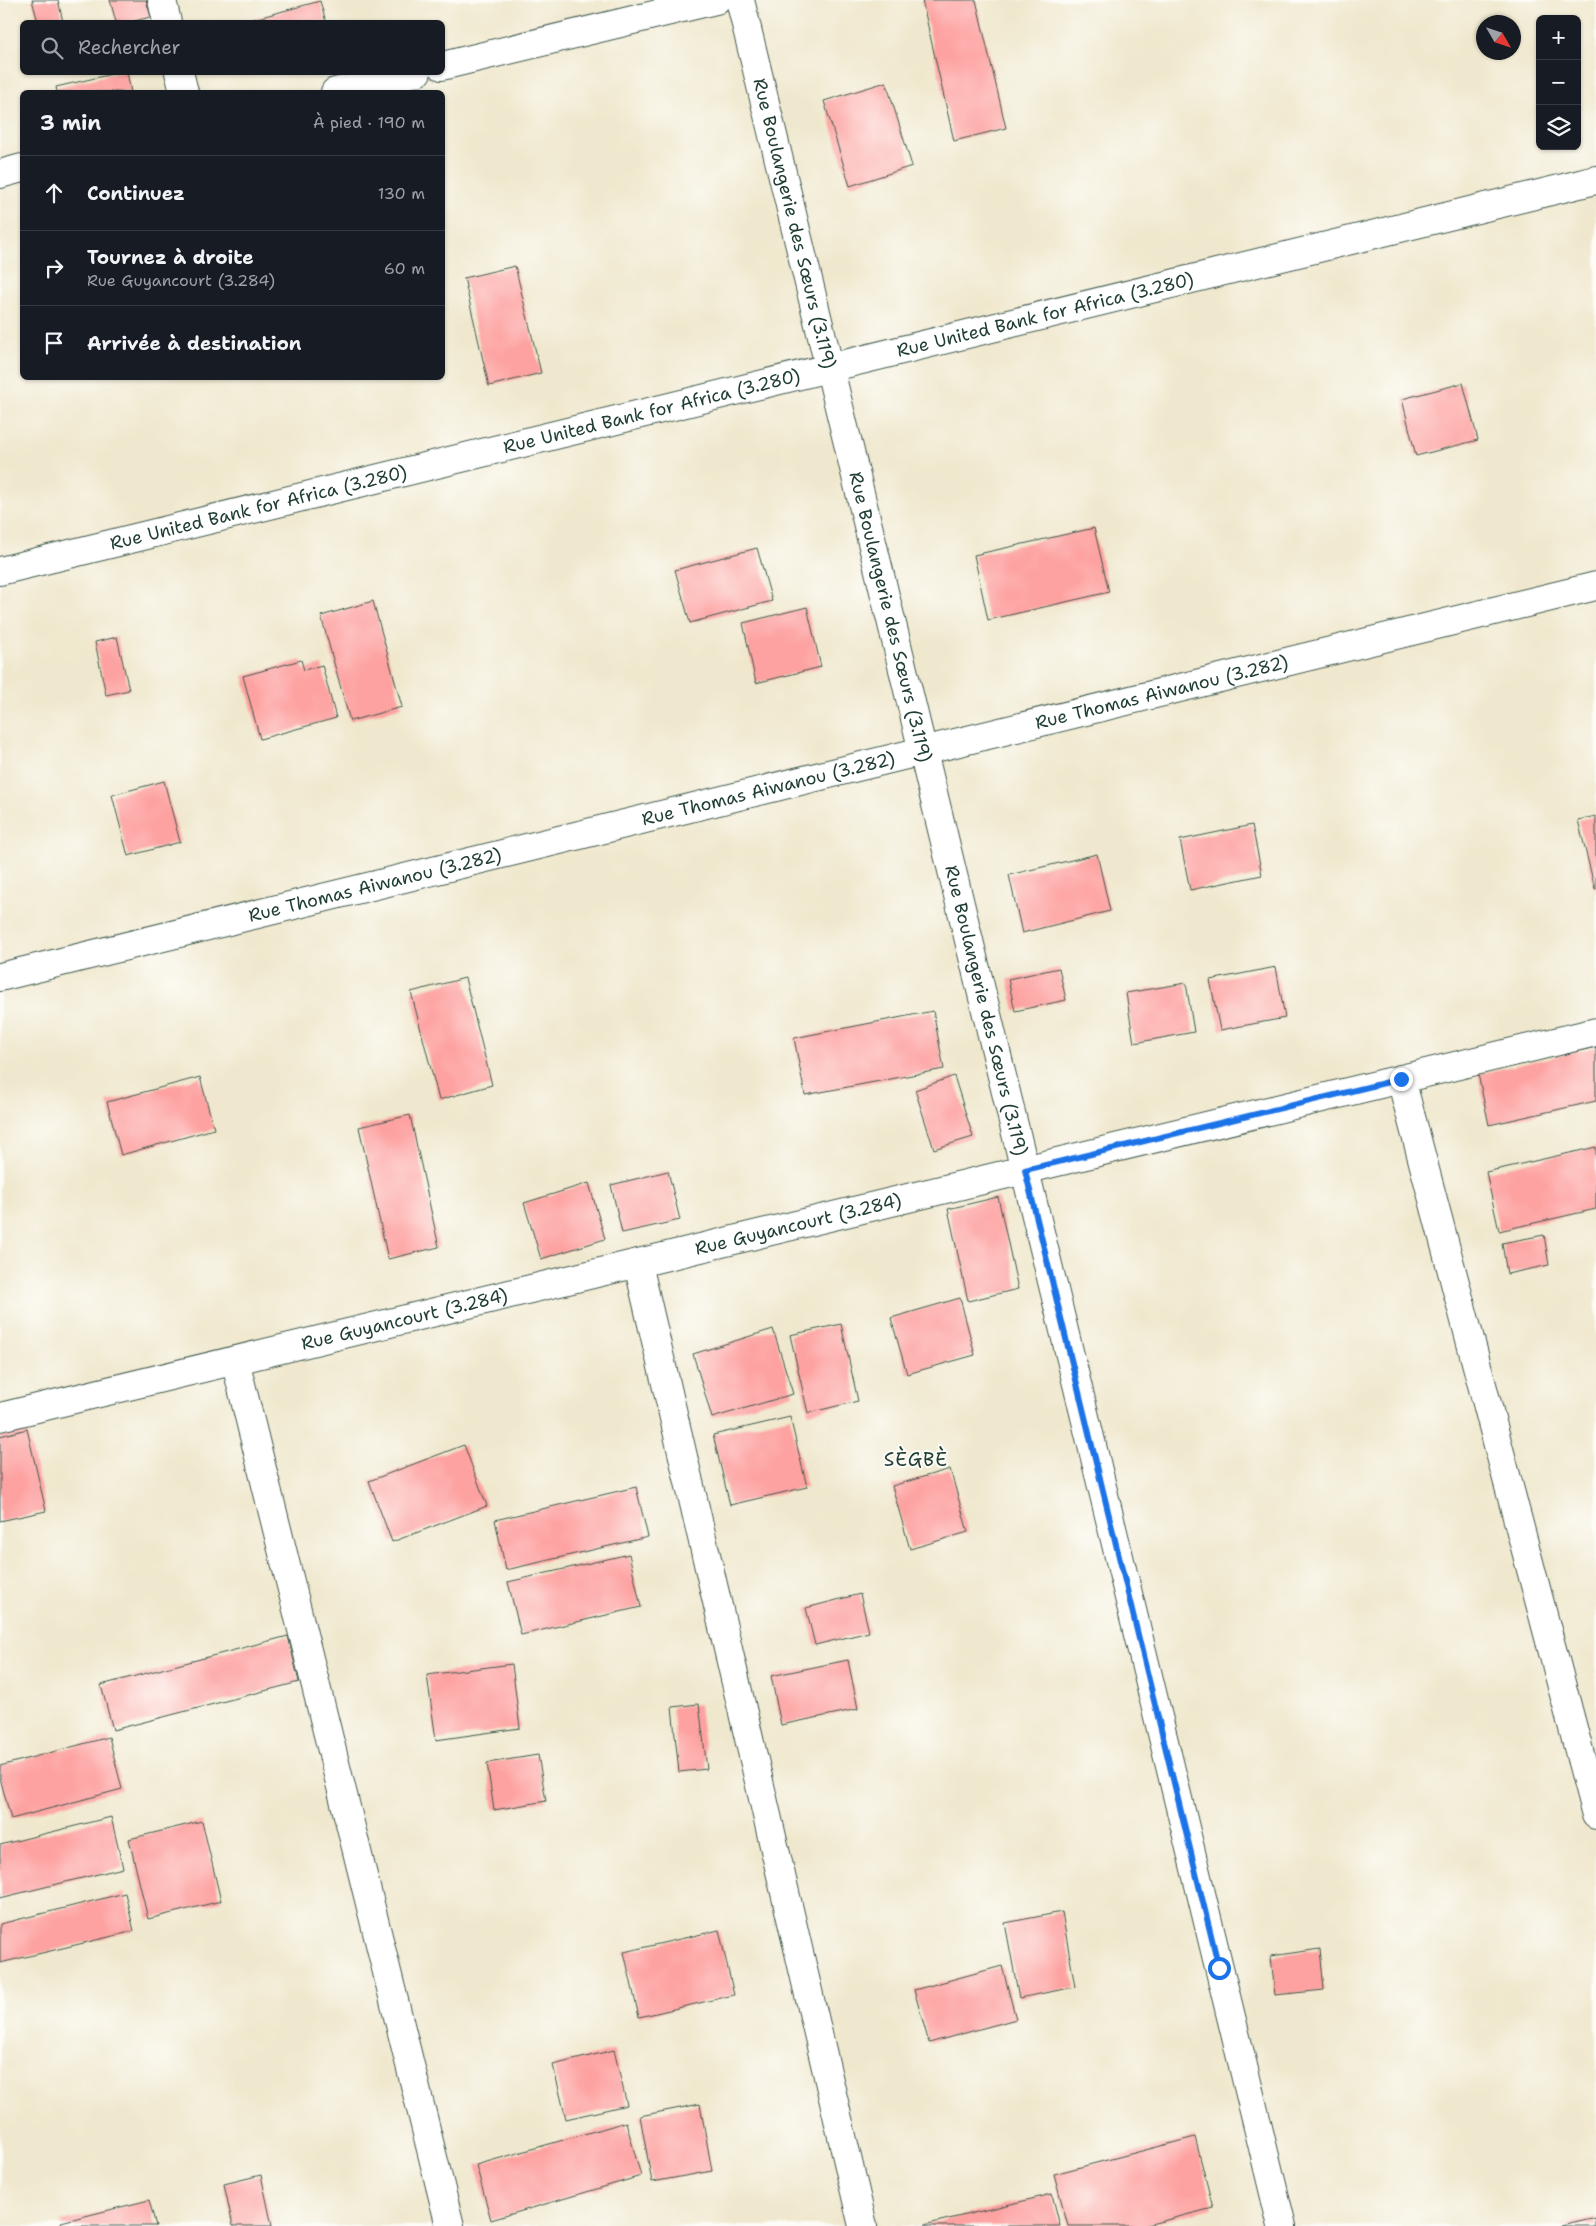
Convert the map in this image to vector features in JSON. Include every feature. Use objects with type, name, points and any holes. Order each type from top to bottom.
[{"type":"street","points":[[162,0],[167,20]]},
{"type":"street","points":[[445,65],[716,0]]},
{"type":"street","name":"Rue Boulangerie des Sœurs (3.119)","points":[[740,0],[1282,2226]]},
{"type":"street","points":[[180,75],[184,90]]},
{"type":"street","points":[[343,90],[405,75]]},
{"type":"street","points":[[0,174],[20,169]]},
{"type":"street","name":"Rue United Bank for Africa (3.280)","points":[[0,570],[1596,180]]},
{"type":"street","name":"Rue Thomas Aiwanou (3.282)","points":[[0,977],[1596,586]]},
{"type":"street","name":"Rue Guyancourt (3.284)","points":[[0,1417],[1596,1032]]},
{"type":"street","points":[[1401,1079],[1596,1814]]},
{"type":"street","points":[[638,1264],[864,2226]]},
{"type":"street","points":[[235,1360],[450,2226]]},
{"type":"building","points":[[32,0],[58,0],[63,20],[37,20]]},
{"type":"building","points":[[110,0],[146,0],[151,17],[138,20],[115,20]]},
{"type":"building","points":[[922,0],[976,0],[1006,128],[954,141]]},
{"type":"building","points":[[320,1],[325,20],[250,20]]},
{"type":"building","points":[[108,75],[128,75],[131,90],[57,90],[56,87]]},
{"type":"building","points":[[886,82],[912,166],[850,186],[824,101]]},
{"type":"building","points":[[515,266],[541,373],[489,386],[464,278]]},
{"type":"building","points":[[1463,383],[1478,440],[1416,456],[1402,399]]},
{"type":"building","points":[[1094,528],[1109,592],[988,620],[974,555]]},
{"type":"building","points":[[757,548],[772,601],[690,623],[675,570]]},
{"type":"building","points":[[373,601],[402,707],[350,721],[321,616]]},
{"type":"building","points":[[807,607],[821,667],[756,683],[743,623]]},
{"type":"building","points":[[117,637],[129,690],[106,695],[95,642]]},
{"type":"building","points":[[301,660],[304,670],[322,665],[336,718],[260,739],[243,676]]},
{"type":"building","points":[[164,781],[180,842],[128,856],[112,795]]},
{"type":"building","points":[[1596,816],[1596,889],[1595,889],[1578,820]]},
{"type":"building","points":[[1252,825],[1262,875],[1190,890],[1180,840]]},
{"type":"building","points":[[1097,854],[1110,911],[1022,933],[1009,875]]},
{"type":"building","points":[[1276,967],[1285,1018],[1220,1030],[1210,980]]},
{"type":"building","points":[[1059,968],[1066,1000],[1015,1011],[1008,979]]},
{"type":"building","points":[[465,978],[492,1085],[439,1100],[411,992]]},
{"type":"building","points":[[1186,983],[1194,1032],[1134,1043],[1126,993]]},
{"type":"building","points":[[933,1011],[944,1069],[805,1095],[794,1038]]},
{"type":"building","points":[[1596,1047],[1596,1101],[1489,1125],[1478,1074]]},
{"type":"building","points":[[954,1076],[973,1137],[934,1149],[915,1090]]},
{"type":"building","points":[[200,1077],[214,1129],[121,1155],[107,1102]]},
{"type":"building","points":[[410,1115],[439,1247],[388,1259],[359,1127]]},
{"type":"building","points":[[1596,1147],[1596,1209],[1499,1231],[1486,1172]]},
{"type":"building","points":[[668,1171],[680,1220],[622,1233],[611,1185]]},
{"type":"building","points":[[589,1183],[605,1239],[541,1259],[524,1203]]},
{"type":"building","points":[[998,1197],[1018,1289],[968,1301],[948,1209]]},
{"type":"building","points":[[1544,1235],[1549,1265],[1507,1274],[1502,1243]]},
{"type":"building","points":[[960,1298],[975,1355],[907,1374],[891,1318]]},
{"type":"building","points":[[841,1324],[858,1401],[808,1413],[790,1335]]},
{"type":"building","points":[[773,1329],[793,1394],[712,1418],[693,1354]]},
{"type":"building","points":[[790,1417],[807,1487],[730,1505],[713,1435]]},
{"type":"building","points":[[27,1429],[46,1511],[0,1521],[0,1436]]},
{"type":"building","points":[[464,1445],[487,1506],[392,1542],[369,1481]]},
{"type":"building","points":[[950,1469],[968,1532],[910,1549],[892,1486]]},
{"type":"building","points":[[636,1487],[648,1537],[506,1570],[495,1520]]},
{"type":"building","points":[[629,1554],[641,1607],[521,1635],[508,1582]]},
{"type":"building","points":[[860,1594],[869,1632],[815,1645],[806,1608]]},
{"type":"building","points":[[288,1636],[299,1682],[113,1730],[101,1685]]},
{"type":"building","points":[[848,1660],[858,1709],[781,1725],[771,1676]]},
{"type":"building","points":[[512,1664],[520,1728],[436,1740],[427,1675]]},
{"type":"building","points":[[699,1704],[707,1769],[679,1772],[672,1707]]},
{"type":"building","points":[[109,1737],[122,1789],[11,1819],[0,1778],[0,1766]]},
{"type":"building","points":[[538,1755],[546,1801],[494,1810],[487,1763]]},
{"type":"building","points":[[111,1817],[123,1868],[0,1898],[0,1845]]},
{"type":"building","points":[[202,1821],[221,1901],[148,1919],[129,1839]]},
{"type":"building","points":[[125,1893],[134,1931],[0,1963],[0,1924]]},
{"type":"building","points":[[1062,1912],[1075,1987],[1019,1998],[1005,1923]]},
{"type":"building","points":[[719,1930],[734,1995],[639,2017],[624,1952]]},
{"type":"building","points":[[1320,1949],[1324,1990],[1275,1995],[1271,1956]]},
{"type":"building","points":[[1002,1966],[1016,2019],[929,2043],[914,1990]]},
{"type":"building","points":[[614,2050],[627,2105],[566,2119],[553,2065]]},
{"type":"building","points":[[700,2104],[712,2171],[652,2182],[640,2116]]},
{"type":"building","points":[[626,2122],[641,2176],[491,2220],[476,2165]]},
{"type":"building","points":[[1195,2137],[1213,2208],[1143,2226],[1068,2226],[1054,2174]]},
{"type":"building","points":[[261,2175],[272,2226],[233,2226],[224,2184]]},
{"type":"building","points":[[1052,2194],[1060,2226],[924,2226],[924,2225]]},
{"type":"building","points":[[149,2200],[156,2226],[62,2226],[61,2222]]},
{"type":"building","points":[[1596,2217],[1596,2226],[1561,2226],[1561,2225]]},
{"type":"district","name":"SÈGBÈ","points":[[916,1459]]},
{"type":"route","points":[[1219,1968],[1025,1170],[1401,1079]]}]
